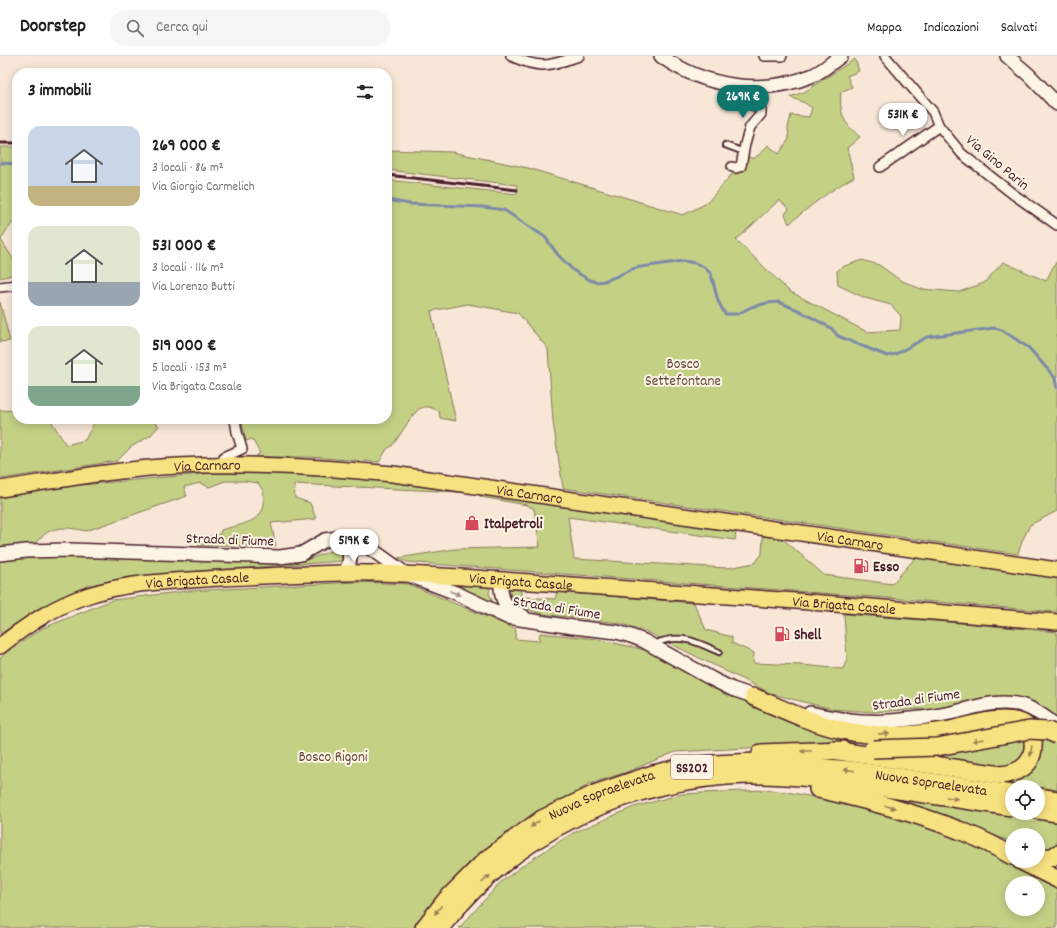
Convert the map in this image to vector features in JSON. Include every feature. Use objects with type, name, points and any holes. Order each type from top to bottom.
[{"type":"highway","points":[[754,697],[842,730],[877,734],[939,732],[995,720],[1018,722],[1025,724],[1029,729],[1033,749],[1027,765],[1019,771],[1001,775],[832,750]]},
{"type":"highway","points":[[656,780],[706,760],[751,754],[937,747],[1029,730],[1048,731],[1057,735]]},
{"type":"highway","name":"Nuova Sopraelevata","points":[[440,928],[474,889],[522,849],[576,816],[630,794],[680,768],[714,764],[758,762],[850,770],[1005,793]]},
{"type":"highway","name":"Nuova Sopraelevata","points":[[424,928],[446,900],[482,864],[542,819],[596,793],[656,780],[749,775],[805,778],[1005,805]]},
{"type":"highway","points":[[656,780],[746,782],[815,788],[848,795],[944,824],[1005,849]]},
{"type":"highway","points":[[1045,799],[1057,800]]},
{"type":"highway","points":[[1045,811],[1057,813]]},
{"type":"highway","points":[[995,845],[1005,851]]},
{"type":"highway","points":[[1045,858],[1053,857],[1057,854]]},
{"type":"highway","points":[[1035,868],[1057,879]]},
{"type":"main road","points":[[660,56],[668,62],[692,73],[719,83],[744,87],[773,87],[813,76],[840,56]]},
{"type":"main road","points":[[1007,56],[1029,75],[1057,104]]},
{"type":"main road","name":"Via Carnaro","points":[[0,489],[98,474],[178,466],[223,465],[332,468],[393,474],[1057,570]]},
{"type":"main road","name":"Strada di Fiume","points":[[0,554],[26,551],[69,550],[280,557],[301,554],[325,540],[337,538],[349,539],[371,549],[406,574],[456,593],[508,617],[573,628],[617,632],[631,636],[652,645],[712,680],[732,689],[809,713],[840,720],[882,722],[922,718],[995,703],[1010,703],[1021,705],[1045,716],[1057,727]]},
{"type":"main road","points":[[301,554],[332,546],[347,548],[370,556],[406,574]]},
{"type":"main road","points":[[344,573],[348,567],[350,559],[350,554],[347,548]]},
{"type":"main road","name":"Via Brigata Casale","points":[[0,646],[36,620],[58,608],[88,595],[112,588],[167,582],[344,573],[406,574],[501,580],[849,605],[1057,622]]},
{"type":"main road","points":[[501,580],[501,596],[505,604],[512,611],[534,621]]},
{"type":"street","points":[[511,56],[537,66],[547,66],[559,64],[579,56]]},
{"type":"street","points":[[764,56],[782,56]]},
{"type":"street","name":"Via Gino Parin","points":[[885,56],[933,112],[939,126],[962,154],[1013,194],[1057,225]]},
{"type":"street","points":[[732,167],[736,168],[741,166],[750,127],[761,114],[761,110],[746,100],[744,87]]},
{"type":"street","points":[[880,167],[939,126]]},
{"type":"street","points":[[0,287],[12,285]]},
{"type":"street","points":[[223,465],[224,457],[242,449],[236,424]]},
{"type":"lane","points":[[725,145],[744,152]]},
{"type":"lane","points":[[652,645],[669,639],[685,639],[695,641],[719,652]]},
{"type":"green space","name":"Bosco Settefontane","points":[[855,59],[859,71],[847,76],[852,87],[841,92],[841,107],[846,123],[860,137],[847,148],[854,177],[820,199],[789,224],[785,214],[789,209],[779,200],[736,240],[789,291],[867,332],[900,330],[901,316],[891,305],[865,298],[838,285],[837,271],[842,267],[862,260],[879,265],[900,280],[921,289],[959,292],[984,283],[1003,262],[1046,281],[1057,261],[1057,511],[1030,525],[1022,541],[1018,554],[563,488],[553,422],[548,349],[518,313],[468,304],[431,311],[456,421],[440,418],[439,411],[429,407],[419,409],[413,415],[393,445],[387,449],[379,462],[308,457],[257,457],[260,453],[252,439],[246,441],[242,424],[392,424],[392,181],[517,194],[517,185],[392,171],[392,150],[452,152],[528,168],[683,215],[707,203],[731,175],[742,172],[746,168],[748,156],[753,159],[768,145],[779,154],[789,139],[788,128],[791,115],[809,117],[812,108],[805,103],[790,97],[804,92]]},
{"type":"green space","points":[[0,147],[12,147],[12,224],[1,240],[12,257],[12,275],[0,278]]},
{"type":"green space","points":[[0,302],[10,341],[0,342]]},
{"type":"green space","points":[[0,410],[12,411],[12,424],[53,424],[66,445],[85,440],[93,424],[156,424],[159,426],[151,435],[131,447],[117,461],[0,479]]},
{"type":"green space","points":[[212,473],[308,474],[376,480],[460,492],[294,484],[295,498],[310,503],[316,519],[271,523],[276,546],[198,545],[199,539],[220,534],[221,530],[255,519],[263,508],[264,501],[263,491],[258,483],[245,481],[225,481],[209,487],[200,483],[184,487],[187,496],[86,531],[60,528],[45,534],[33,545],[0,547],[0,496],[59,487]]},
{"type":"green space","points":[[479,494],[736,532],[735,540],[568,517],[574,559],[728,568],[755,563],[762,554],[763,536],[783,539],[824,575],[892,584],[916,557],[1057,577],[1057,612],[431,564],[407,562],[398,558],[455,549],[540,547],[534,509],[527,505],[481,497]]},
{"type":"green space","points":[[333,550],[345,551],[344,561],[188,572],[118,580],[90,585],[39,608],[0,634],[0,561],[18,558],[68,556],[292,563],[310,559]]},
{"type":"green space","name":"Bosco Rigoni","points":[[356,582],[408,584],[516,629],[515,639],[539,641],[540,633],[597,639],[645,650],[728,695],[821,729],[1018,728],[1026,744],[1022,760],[1005,770],[873,749],[872,741],[675,752],[624,773],[589,784],[473,859],[437,896],[414,928],[0,928],[0,658],[41,629],[112,600],[187,591]]},
{"type":"green space","points":[[460,584],[490,586],[489,594],[494,604],[459,586]]},
{"type":"green space","points":[[508,588],[520,589],[522,597],[555,599],[557,592],[694,603],[706,630],[732,637],[732,643],[754,653],[753,663],[843,669],[847,659],[844,614],[1057,632],[1057,790],[1045,788],[1045,780],[1005,780],[1005,782],[983,779],[1009,779],[1037,737],[922,726],[922,709],[872,712],[832,709],[772,694],[645,631],[619,623],[542,614],[516,606]]},
{"type":"green space","points":[[764,790],[787,792],[834,801],[924,825],[972,842],[1005,858],[1005,868],[1026,868],[1042,876],[1005,876],[1005,916],[1045,916],[1045,877],[1057,883],[1057,928],[459,928],[501,882],[526,863],[573,833],[634,807],[682,794]]},
{"type":"green space","points":[[868,794],[1005,812],[1005,820],[1045,820],[1045,817],[1057,819],[1057,846],[1045,851],[1045,828],[1005,828],[1005,839],[952,820]]},
{"type":"waterway","points":[[0,163],[12,164]]},
{"type":"waterway","points":[[392,201],[410,204],[483,207],[504,210],[545,237],[558,255],[574,271],[596,282],[604,281],[632,269],[641,267],[684,261],[695,263],[704,267],[711,274],[718,301],[725,314],[738,314],[751,307],[779,302],[800,311],[831,328],[838,336],[887,356],[896,354],[927,337],[994,328],[1002,330],[1029,348],[1057,380]]},
{"type":"waterway","points":[[1055,379],[1057,388]]},
{"type":"railway","points":[[0,143],[12,143]]},
{"type":"railway","points":[[392,176],[517,190]]},
{"type":"place","name":"Italpetroli","points":[[472,523]]},
{"type":"place","name":"Esso","points":[[861,566]]},
{"type":"place","name":"Shell","points":[[782,634]]}]
